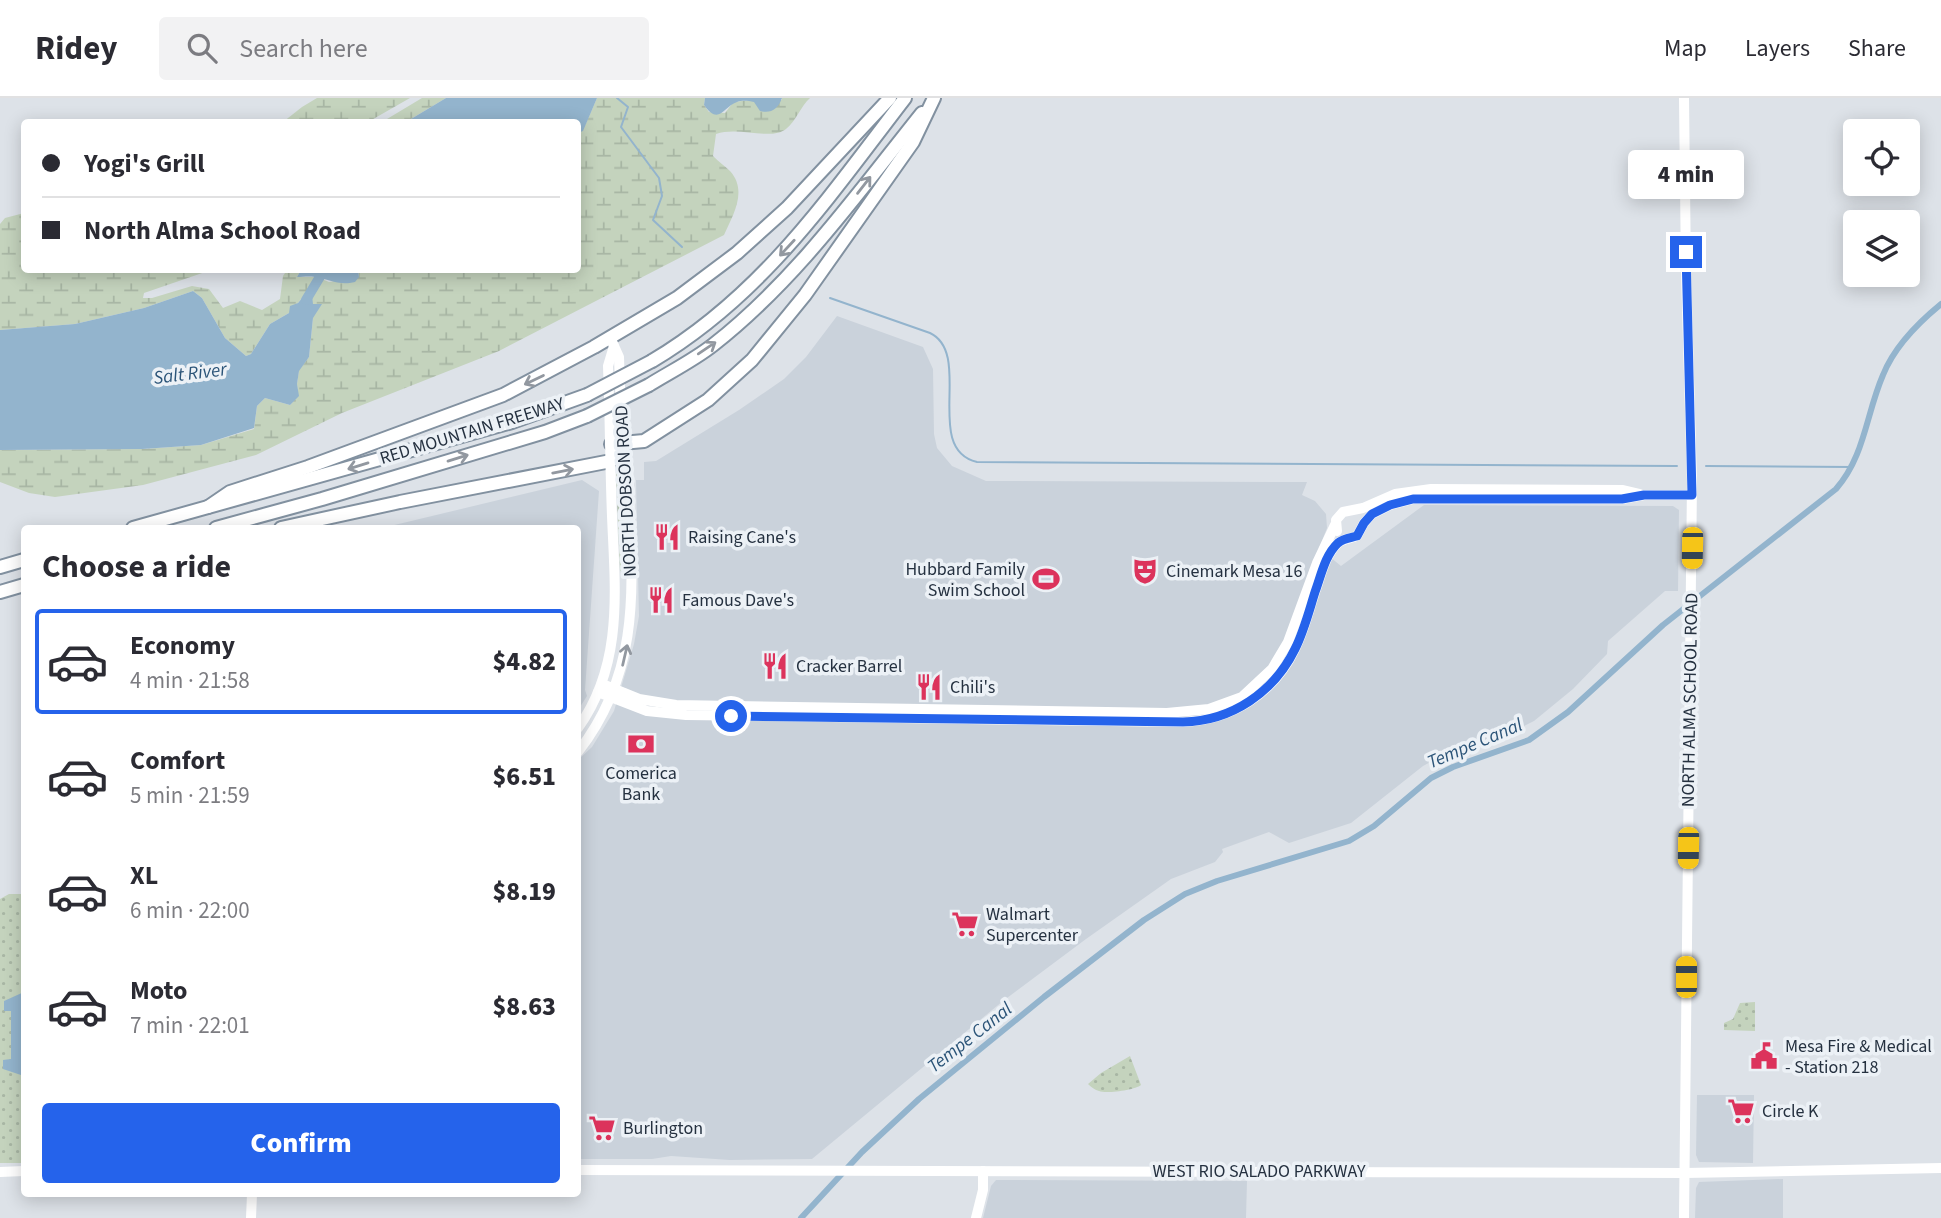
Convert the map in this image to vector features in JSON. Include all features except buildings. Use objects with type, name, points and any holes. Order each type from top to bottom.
[{"type":"highway","points":[[208,507],[230,492],[308,467],[489,401],[612,341],[677,298],[737,253],[803,192],[890,98]]},
{"type":"highway","name":"RED MOUNTAIN FREEWAY","points":[[144,525],[512,422],[587,395],[652,361],[708,323],[793,243],[905,98]]},
{"type":"highway","points":[[295,525],[611,461],[617,444],[644,441],[691,413],[731,382],[805,295],[913,142],[933,98]]},
{"type":"highway","name":"RED MOUNTAIN FREEWAY","points":[[227,525],[545,432],[587,416],[649,384],[712,346],[764,301],[805,258],[933,98]]},
{"type":"highway","points":[[0,567],[21,561]]},
{"type":"highway","points":[[0,592],[21,586]]},
{"type":"main road","name":"NORTH ALMA SCHOOL ROAD","points":[[1684,98],[1692,460],[1684,1218]]},
{"type":"main road","name":"NORTH DOBSON ROAD","points":[[581,723],[606,691],[627,648],[631,612],[628,464],[617,444],[620,357],[612,341]]},
{"type":"main road","name":"NORTH DOBSON ROAD","points":[[581,748],[601,718],[612,648],[616,609],[611,461]]},
{"type":"main road","points":[[1354,511],[1395,494],[1418,489],[1623,490],[1644,495]]},
{"type":"main road","points":[[606,691],[647,711],[686,715],[1183,722],[1208,719],[1247,704],[1282,672],[1298,644],[1330,554],[1339,542],[1357,536],[1364,523],[1382,509],[1413,499],[1622,499],[1644,495],[1692,495]]},
{"type":"main road","points":[[606,691],[649,702],[693,706],[1167,713],[1209,709],[1242,696],[1272,669],[1288,642],[1317,563],[1340,514],[1348,510],[1354,511],[1361,516],[1364,523]]},
{"type":"main road","points":[[1335,525],[1340,535],[1347,538]]},
{"type":"main road","name":"WEST RIO SALADO PARKWAY","points":[[581,1170],[1685,1173],[1941,1168]]},
{"type":"main road","points":[[0,1172],[21,1171]]},
{"type":"main road","points":[[976,1218],[983,1190],[983,1171]]},
{"type":"main road","points":[[251,1218],[252,1197]]},
{"type":"shaded area","points":[[837,316],[923,347],[933,369],[934,434],[937,448],[952,466],[986,481],[1307,482],[1302,495],[1315,501],[1326,514],[1327,528],[1319,548],[1341,566],[1424,505],[1673,506],[1679,510],[1678,591],[1665,591],[1608,641],[1607,654],[1573,689],[1534,721],[1423,766],[1351,823],[1289,843],[1269,832],[1222,849],[1223,852],[1215,862],[1171,879],[1003,1001],[812,1159],[730,1160],[671,1156],[652,1159],[581,1159],[581,757],[592,747],[614,711],[634,644],[639,616],[636,480],[644,480],[644,462],[656,461],[739,410],[784,379],[806,357]]},
{"type":"shaded area","points":[[582,480],[599,491],[585,690],[587,696],[581,705],[581,525],[394,525]]},
{"type":"shaded area","points":[[1697,1095],[1754,1095],[1753,1163],[1699,1162],[1696,1155]]},
{"type":"shaded area","points":[[1783,1179],[1783,1218],[1695,1218],[1696,1188],[1699,1182]]},
{"type":"shaded area","points":[[996,1180],[1247,1181],[1246,1218],[983,1218],[991,1186]]},
{"type":"green space","points":[[317,98],[410,98],[373,119],[287,119]]},
{"type":"green space","points":[[422,98],[446,98],[411,119],[387,119]]},
{"type":"green space","points":[[597,98],[705,98],[704,105],[709,112],[725,113],[737,102],[810,98],[790,126],[780,132],[716,134],[713,156],[730,171],[738,187],[737,203],[724,235],[499,351],[342,413],[256,455],[143,485],[55,497],[29,493],[0,482],[0,450],[142,449],[201,445],[254,429],[257,406],[265,398],[290,405],[298,396],[299,370],[309,357],[313,318],[311,288],[289,313],[270,324],[251,354],[246,356],[225,338],[202,298],[193,291],[144,308],[75,324],[0,330],[0,224],[5,218],[21,214],[21,273],[202,273],[144,293],[143,298],[152,298],[192,286],[209,289],[223,308],[240,301],[262,310],[280,299],[285,273],[299,273],[297,277],[317,277],[329,282],[359,277],[358,273],[581,273],[583,130]]},
{"type":"green space","points":[[620,471],[626,571],[620,571],[616,473]]},
{"type":"green space","points":[[9,894],[21,894],[21,1163],[0,1163],[0,899]]},
{"type":"green space","points":[[1755,1002],[1755,1031],[1724,1030],[1724,1023],[1733,1019],[1740,1003]]},
{"type":"green space","points":[[1130,1056],[1141,1085],[1138,1087],[1108,1092],[1098,1091],[1088,1084],[1101,1073]]},
{"type":"water","points":[[446,98],[597,98],[581,132],[581,119],[411,119]]},
{"type":"water","points":[[705,98],[782,98],[771,111],[760,111],[754,102],[743,101],[732,104],[717,115],[704,105]]},
{"type":"water","points":[[299,273],[358,273],[359,277],[355,282],[339,283],[315,277],[297,277]]},
{"type":"water","points":[[311,287],[313,304],[322,304],[313,318],[309,357],[299,371],[299,396],[290,405],[265,398],[257,406],[254,428],[201,445],[142,449],[0,450],[0,330],[75,324],[144,308],[193,291],[202,298],[225,338],[246,356],[251,354],[270,324],[289,313],[290,306],[298,303]]},
{"type":"water","points":[[21,993],[21,1075],[3,1069],[3,1060],[11,1059],[11,1011],[4,1011],[4,1001]]},
{"type":"waterway","points":[[617,98],[628,107],[621,127],[659,178],[662,196],[653,220],[682,247]]},
{"type":"waterway","name":"Salt River","points":[[306,300],[322,273]]},
{"type":"waterway","points":[[830,298],[930,333],[942,344],[948,360],[953,439],[961,454],[977,462],[1677,466]]},
{"type":"waterway","name":"Tempe Canal","points":[[801,1218],[862,1152],[919,1099],[1144,920],[1185,894],[1217,881],[1349,841],[1374,826],[1431,778],[1453,767],[1529,740],[1568,712],[1663,625],[1836,489],[1846,476],[1859,449],[1877,390],[1888,365],[1908,336],[1941,304]]},
{"type":"waterway","points":[[1706,466],[1852,467]]},
{"type":"place","name":"Raising Cane's","points":[[667,537]]},
{"type":"place","name":"Cinemark Mesa 16","points":[[1145,571]]},
{"type":"place","name":"Hubbard Family Swim School","points":[[1046,579]]},
{"type":"place","name":"Famous Dave's","points":[[661,600]]},
{"type":"place","name":"Cracker Barrel","points":[[775,666]]},
{"type":"place","name":"Chili's","points":[[929,687]]},
{"type":"place","name":"Comerica Bank","points":[[641,744]]},
{"type":"place","name":"Walmart Supercenter","points":[[965,924]]},
{"type":"place","name":"Mesa Fire & Medical - Station 218","points":[[1764,1056]]},
{"type":"place","name":"Circle K","points":[[1741,1111]]},
{"type":"place","name":"Burlington","points":[[602,1128]]},
{"type":"route","points":[[731,716],[1183,722],[1217,717],[1247,704],[1273,682],[1296,648],[1324,566],[1333,549],[1342,540],[1357,536],[1368,517],[1390,505],[1426,498],[1622,499],[1644,495],[1692,495],[1686,252]]}]
